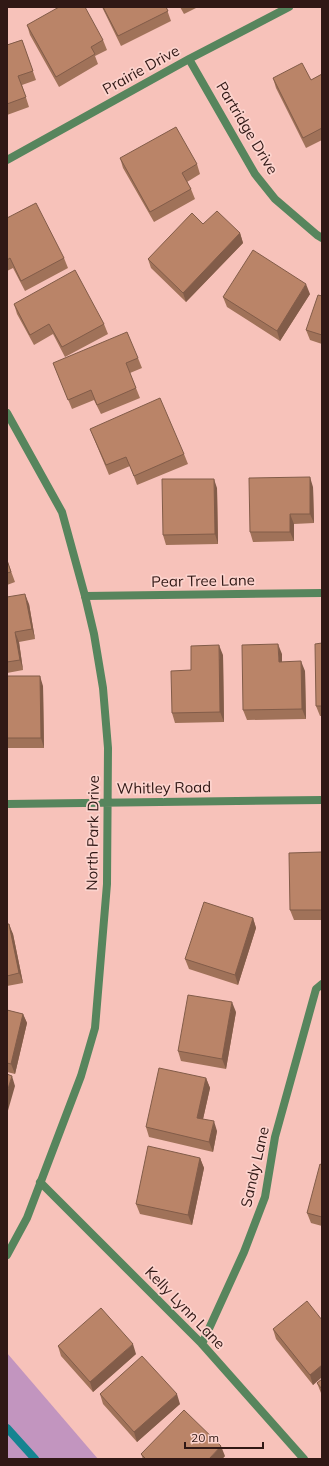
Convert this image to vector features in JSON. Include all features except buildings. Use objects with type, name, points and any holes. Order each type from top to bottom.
[{"type":"street","name":"Prairie Drive","points":[[7,160],[189,59],[290,7]]},
{"type":"street","name":"Partridge Drive","points":[[189,59],[255,174],[275,199],[317,236],[322,238]]},
{"type":"street","name":"North Park Drive","points":[[7,413],[62,512],[94,634],[103,688],[108,748],[107,884],[94,1028],[81,1076],[27,1218],[7,1255]]},
{"type":"street","name":"Pear Tree Lane","points":[[85,596],[322,593]]},
{"type":"street","name":"Whitley Road","points":[[7,804],[322,800]]},
{"type":"street","name":"Sandy Lane","points":[[202,1344],[244,1252],[265,1197],[275,1137],[319,986]]},
{"type":"street","name":"Kelly Lynn Lane","points":[[40,1182],[202,1344],[304,1459]]},
{"type":"shaded area","points":[[7,1353],[98,1459],[7,1459]]},
{"type":"waterway","points":[[7,1428],[35,1459]]}]
